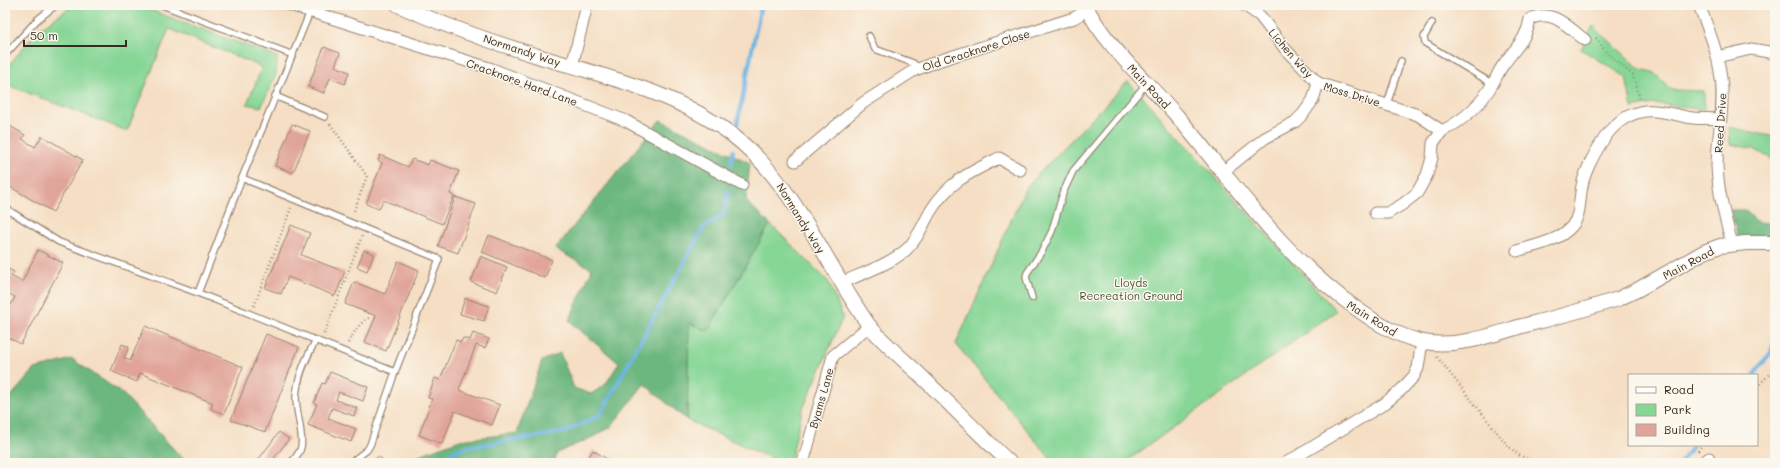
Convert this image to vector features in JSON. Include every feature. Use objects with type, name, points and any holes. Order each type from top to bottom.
[{"type":"street","name":"Cracknore Hard Lane","points":[[290,5],[492,69],[626,121],[742,185]]},
{"type":"street","name":"Normandy Way","points":[[398,5],[450,27],[630,83],[671,100],[709,120],[738,140],[756,156],[781,184],[869,326],[1010,463]]},
{"type":"street","points":[[572,66],[587,5]]},
{"type":"street","name":"Lichen Way","points":[[1247,5],[1260,16],[1286,50],[1318,83]]},
{"type":"street","name":"Reed Drive","points":[[1699,5],[1717,57],[1722,79],[1717,165],[1722,203],[1732,244]]},
{"type":"street","name":"Old Cracknore Close","points":[[795,161],[863,103],[885,88],[920,68],[1069,19],[1086,8]]},
{"type":"street","name":"Main Road","points":[[1086,8],[1101,32],[1147,83],[1282,243],[1327,286],[1364,315],[1393,333],[1424,342],[1440,343],[1474,339],[1605,303],[1637,290],[1704,252],[1720,246],[1732,244],[1775,243]]},
{"type":"street","points":[[1375,213],[1388,213],[1403,204],[1417,192],[1427,176],[1432,158],[1433,144],[1442,131],[1458,123],[1476,107],[1493,84],[1503,65],[1528,31],[1530,19],[1538,15],[1552,16],[1585,40]]},
{"type":"street","points":[[1717,57],[1751,49],[1775,53]]},
{"type":"street","name":"Moss Drive","points":[[1223,172],[1265,138],[1299,118],[1313,100],[1318,83],[1342,92],[1387,104],[1418,115],[1442,131]]},
{"type":"street","points":[[1517,251],[1556,238],[1572,226],[1576,220],[1579,210],[1585,174],[1600,143],[1610,129],[1619,122],[1630,115],[1643,111],[1655,110],[1693,118],[1720,119]]},
{"type":"street","points":[[841,283],[883,264],[905,251],[918,236],[932,209],[944,193],[965,175],[999,158],[1020,170]]},
{"type":"street","name":"Byams Lane","points":[[803,463],[833,356],[869,326]]},
{"type":"street","points":[[1286,463],[1304,458],[1384,404],[1401,390],[1414,376],[1418,368],[1424,342]]},
{"type":"lane","points":[[5,55],[37,20],[56,5]]},
{"type":"lane","points":[[162,5],[292,55]]},
{"type":"lane","points":[[198,292],[242,178],[310,12]]},
{"type":"lane","points":[[1432,23],[1424,37],[1424,43],[1493,84]]},
{"type":"lane","points":[[869,36],[875,49],[913,63],[920,68]]},
{"type":"lane","points":[[1387,104],[1401,62]]},
{"type":"lane","points":[[1032,298],[1026,277],[1052,231],[1063,193],[1073,171],[1147,83]]},
{"type":"lane","points":[[275,96],[325,117]]},
{"type":"lane","points":[[242,178],[438,259],[370,444],[367,450],[350,463]]},
{"type":"lane","points":[[5,208],[60,242],[198,292],[396,372]]},
{"type":"lane","points":[[291,463],[301,449],[302,442],[296,399],[298,382],[304,363],[318,341]]},
{"type":"path","points":[[1585,40],[1591,31],[1610,56],[1633,75],[1643,111]]},
{"type":"path","points":[[325,117],[367,176],[350,222]]},
{"type":"path","points":[[251,313],[294,200]]},
{"type":"path","points":[[318,341],[364,228]]},
{"type":"path","points":[[343,351],[355,330],[362,322],[369,318]]},
{"type":"path","points":[[1424,342],[1508,446],[1520,456],[1541,463]]},
{"type":"path","points":[[1758,386],[1775,368]]},
{"type":"green space","points":[[79,5],[135,5],[145,8],[277,57],[276,75],[261,107],[247,104],[262,67],[169,29],[127,131],[5,84],[5,70],[38,30],[68,9]]},
{"type":"green space","points":[[1593,26],[1640,69],[1653,72],[1672,90],[1704,91],[1704,110],[1662,104],[1632,108],[1626,77],[1581,49]]},
{"type":"green space","name":"Lloyds Recreation Ground","points":[[1128,81],[1336,311],[1124,463],[1054,463],[956,344],[1026,187]]},
{"type":"green space","points":[[660,120],[750,163],[746,201],[770,224],[708,331],[689,323],[687,420],[644,384],[612,426],[593,437],[557,453],[554,463],[405,463],[419,455],[460,440],[517,433],[542,361],[560,353],[574,388],[591,394],[605,385],[619,363],[569,321],[592,269],[555,249]]},
{"type":"green space","points":[[1729,127],[1775,137],[1775,161],[1754,149],[1730,144]]},
{"type":"green space","points":[[1730,210],[1745,210],[1757,222],[1775,224],[1775,237],[1738,236]]},
{"type":"green space","points":[[770,224],[828,281],[843,317],[802,411],[790,463],[779,462],[687,420],[689,323],[708,331]]},
{"type":"green space","points":[[72,359],[123,394],[180,456],[189,463],[5,463],[5,403],[35,369]]},
{"type":"building","points":[[324,47],[340,53],[335,66],[349,72],[345,84],[330,78],[324,93],[308,87]]},
{"type":"building","points":[[5,123],[25,135],[22,139],[35,147],[42,136],[83,160],[53,212],[5,184]]},
{"type":"building","points":[[292,124],[310,131],[293,173],[275,166]]},
{"type":"building","points":[[380,155],[408,167],[412,159],[428,165],[430,160],[459,171],[450,194],[454,196],[442,224],[383,200],[379,209],[366,204],[382,163],[378,161]]},
{"type":"building","points":[[455,197],[476,204],[458,253],[438,246]]},
{"type":"building","points":[[291,225],[310,233],[301,255],[345,272],[335,296],[288,277],[281,294],[265,288]]},
{"type":"building","points":[[489,235],[552,260],[545,278],[482,252]]},
{"type":"building","points":[[38,250],[63,263],[21,344],[5,336],[5,316],[15,297],[5,292],[5,267],[14,272],[11,276],[22,282]]},
{"type":"building","points":[[364,250],[374,254],[367,271],[357,267]]},
{"type":"building","points":[[481,256],[507,267],[497,292],[471,282]]},
{"type":"building","points":[[398,261],[419,270],[386,351],[365,342],[376,316],[345,304],[354,282],[385,294]]},
{"type":"building","points":[[465,298],[489,306],[484,321],[460,314]]},
{"type":"building","points":[[145,326],[243,367],[224,414],[211,409],[213,403],[140,373],[137,382],[111,371],[122,344],[129,347],[124,358],[130,361]]},
{"type":"building","points":[[473,333],[489,339],[485,348],[476,345],[459,390],[500,405],[492,425],[455,411],[442,444],[419,435],[432,399],[428,398],[435,378],[440,380],[456,340],[461,342],[463,338],[470,340]]},
{"type":"building","points":[[266,334],[299,347],[265,432],[231,420]]},
{"type":"building","points":[[330,372],[368,387],[363,401],[339,392],[336,400],[357,408],[354,416],[332,408],[328,418],[356,429],[351,442],[308,425],[317,404],[314,403],[322,383],[325,384]]},
{"type":"building","points":[[279,432],[289,439],[270,463],[256,463]]},
{"type":"building","points":[[593,450],[613,463],[577,463],[580,458],[586,462]]},
{"type":"building","points":[[379,456],[385,462],[370,463]]},
{"type":"waterway","points":[[737,125],[761,5]]},
{"type":"waterway","points":[[731,165],[733,151]]},
{"type":"waterway","points":[[428,463],[462,448],[565,432],[600,415],[703,228],[724,214],[728,191]]},
{"type":"waterway","points":[[1755,374],[1770,353],[1775,341]]},
{"type":"waterway","points":[[1680,463],[1692,446]]}]
